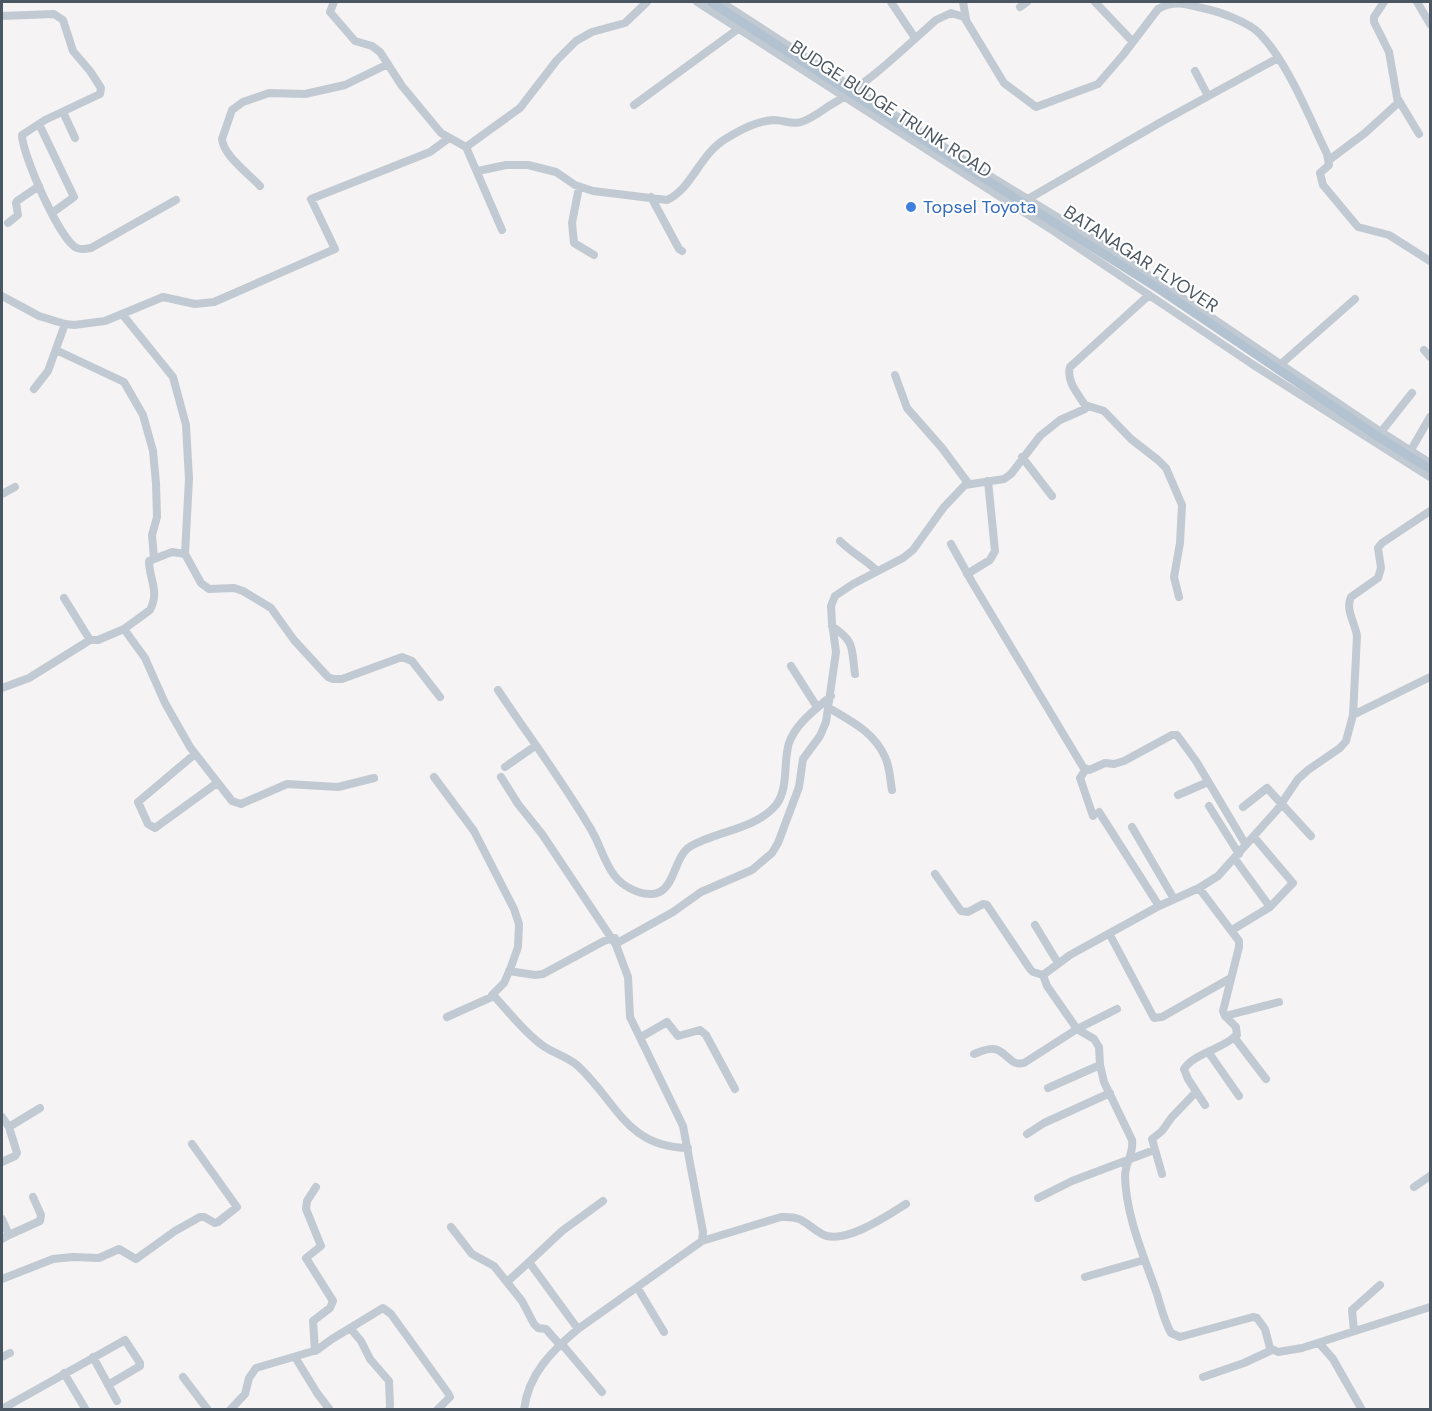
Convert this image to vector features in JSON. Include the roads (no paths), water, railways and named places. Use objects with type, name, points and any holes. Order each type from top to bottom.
[{"type":"main road","name":"BATANAGAR FLYOVER","points":[[711,2],[1159,289],[1377,436],[1431,469]]},
{"type":"street","points":[[334,2],[330,12],[333,19],[355,41],[376,48],[431,123],[449,138],[466,147],[502,230]]},
{"type":"street","points":[[466,147],[520,108],[557,60],[576,41],[592,32],[625,22],[647,2]]},
{"type":"street","name":"BUDGE BUDGE TRUNK ROAD","points":[[697,2],[1262,370],[1431,477]]},
{"type":"street","name":"BUDGE BUDGE TRUNK ROAD","points":[[721,2],[1028,200],[1113,251],[1431,463]]},
{"type":"street","points":[[891,2],[915,38]]},
{"type":"street","points":[[963,2],[966,19],[1004,83],[1036,107],[1098,84],[1158,9],[1166,4],[1176,2],[1209,9],[1249,25],[1259,33],[1288,74],[1329,160],[1329,165],[1320,173],[1320,178],[1351,221],[1371,231],[1389,235],[1431,261]]},
{"type":"street","points":[[1020,7],[1027,2]]},
{"type":"street","points":[[1095,2],[1133,42]]},
{"type":"street","points":[[1384,2],[1374,17],[1374,22],[1389,52],[1398,99],[1419,134]]},
{"type":"street","points":[[1418,2],[1430,24]]},
{"type":"street","points":[[478,171],[507,165],[528,165],[556,172],[579,186],[617,195],[662,200],[671,198],[688,181],[713,147],[743,129],[760,122],[774,120],[797,123],[844,98],[936,20],[951,13],[958,13],[966,19]]},
{"type":"street","points":[[2,16],[54,14],[63,20],[73,51],[90,71],[102,92],[39,124],[24,133],[22,139],[39,186],[65,236],[73,246],[84,249],[101,243],[176,200]]},
{"type":"street","points":[[634,105],[738,29]]},
{"type":"street","points":[[1028,200],[1161,122],[1278,58]]},
{"type":"street","points":[[260,186],[229,155],[222,144],[230,113],[236,106],[269,93],[305,94],[345,85],[388,64]]},
{"type":"street","points":[[1195,71],[1208,96]]},
{"type":"street","points":[[1329,160],[1386,115],[1396,106],[1398,99]]},
{"type":"street","points":[[63,112],[75,138]]},
{"type":"street","points":[[39,124],[74,197],[52,213]]},
{"type":"street","points":[[2,296],[33,314],[66,324],[105,321],[163,297],[195,304],[214,302],[335,249],[310,199],[430,152],[449,138]]},
{"type":"street","points":[[8,223],[18,215],[17,201],[39,186]]},
{"type":"street","points":[[579,186],[572,224],[574,243],[594,255]]},
{"type":"street","points":[[651,197],[682,252]]},
{"type":"street","points":[[1149,295],[1070,367],[1068,372],[1070,381],[1085,405],[1104,411],[1131,439],[1166,468],[1182,505],[1180,543],[1174,578],[1179,597]]},
{"type":"street","points":[[1281,364],[1355,299]]},
{"type":"street","points":[[122,314],[173,377],[186,425],[189,480],[186,554],[201,583],[209,589],[234,588],[243,591],[271,608],[294,640],[333,680],[342,679],[402,657],[412,661],[440,698]]},
{"type":"street","points":[[34,389],[48,372],[66,324]]},
{"type":"street","points":[[56,350],[124,382],[143,415],[153,451],[156,483],[157,518],[152,535],[154,558]]},
{"type":"street","points":[[1424,350],[1431,357]]},
{"type":"street","points":[[895,375],[907,408],[942,448],[968,483]]},
{"type":"street","points":[[1382,432],[1412,393]]},
{"type":"street","points":[[509,971],[543,974],[617,941],[673,912],[701,892],[752,870],[772,853],[800,787],[803,759],[826,722],[836,652],[831,606],[835,596],[903,558],[913,550],[955,493],[968,483],[1004,479],[1011,474],[1040,436],[1060,420],[1082,412],[1086,408],[1085,405]]},
{"type":"street","points":[[1411,450],[1431,417]]},
{"type":"street","points":[[1022,457],[1052,496]]},
{"type":"street","points":[[967,574],[990,561],[995,551],[988,482]]},
{"type":"street","points":[[2,494],[15,487]]},
{"type":"street","points":[[1043,975],[1058,963],[1159,906],[1199,888],[1218,876],[1254,837],[1293,785],[1308,770],[1340,748],[1346,741],[1353,715],[1356,636],[1349,602],[1351,597],[1378,578],[1381,568],[1378,548],[1382,543],[1431,511]]},
{"type":"street","points":[[840,541],[865,558],[877,571]]},
{"type":"street","points":[[951,544],[1086,769]]},
{"type":"street","points":[[2,688],[29,678],[90,640],[98,640],[124,630],[150,610],[152,605],[155,586],[149,561],[171,552],[186,554]]},
{"type":"street","points":[[64,598],[90,640]]},
{"type":"street","points":[[832,626],[846,636],[851,643],[855,674]]},
{"type":"street","points":[[124,630],[145,658],[165,703],[195,754],[232,801],[239,804],[287,784],[338,787],[375,778]]},
{"type":"street","points":[[791,666],[817,708]]},
{"type":"street","points":[[1353,715],[1431,677]]},
{"type":"street","points":[[498,690],[588,824],[613,874],[632,889],[652,894],[668,885],[682,853],[687,848],[708,837],[757,819],[774,806],[781,795],[789,744],[798,726],[831,696]]},
{"type":"street","points":[[829,708],[862,727],[873,738],[885,757],[892,790]]},
{"type":"street","points":[[1159,906],[1096,814],[1080,778],[1086,769],[1105,763],[1114,764],[1124,761],[1174,735],[1184,743],[1246,845]]},
{"type":"street","points":[[505,767],[535,746]]},
{"type":"street","points":[[195,754],[138,802],[148,824],[155,828],[217,783]]},
{"type":"street","points":[[434,777],[463,813],[474,831],[514,909],[519,932],[518,947],[504,982],[492,995],[447,1017]]},
{"type":"street","points":[[501,777],[617,941],[629,981],[630,1017],[683,1126],[704,1232],[702,1241]]},
{"type":"street","points":[[1178,795],[1208,782]]},
{"type":"street","points":[[1243,807],[1267,788],[1311,836]]},
{"type":"street","points":[[1209,806],[1237,856],[1270,907]]},
{"type":"street","points":[[1132,827],[1174,899]]},
{"type":"street","points":[[1232,930],[1270,907],[1293,883],[1254,837]]},
{"type":"street","points":[[935,874],[961,911],[968,912],[982,904],[987,905],[1030,969],[1043,975]]},
{"type":"street","points":[[1199,888],[1239,940],[1223,1007],[1225,1016],[1238,1031],[1234,1037],[1184,1069],[1205,1105]]},
{"type":"street","points":[[1035,925],[1058,963]]},
{"type":"street","points":[[1110,935],[1154,1017],[1162,1017],[1229,979]]},
{"type":"street","points":[[1043,975],[1047,986],[1077,1029],[1094,1039],[1099,1047],[1100,1065],[1132,1140],[1133,1149],[1125,1178],[1137,1239],[1171,1333],[1180,1336],[1253,1317],[1257,1318],[1265,1329],[1272,1350]]},
{"type":"street","points":[[492,995],[539,1043],[565,1056],[579,1067],[638,1134],[656,1144],[670,1148],[688,1148]]},
{"type":"street","points":[[1225,1016],[1279,1002]]},
{"type":"street","points":[[974,1054],[994,1049],[1019,1065],[1077,1029],[1117,1009]]},
{"type":"street","points":[[641,1037],[667,1022],[678,1036],[700,1030],[706,1035],[735,1089]]},
{"type":"street","points":[[1234,1037],[1266,1079]]},
{"type":"street","points":[[1209,1053],[1239,1095]]},
{"type":"street","points":[[1048,1088],[1100,1065]]},
{"type":"street","points":[[1162,1174],[1152,1139],[1162,1131],[1196,1092]]},
{"type":"street","points":[[1027,1134],[1044,1123],[1110,1093]]},
{"type":"street","points":[[9,1127],[40,1108]]},
{"type":"street","points":[[2,1117],[9,1127],[16,1153],[15,1156],[2,1162]]},
{"type":"street","points":[[2,1278],[53,1259],[99,1258],[119,1249],[136,1259],[175,1231],[200,1217],[204,1216],[215,1223],[218,1222],[237,1207],[192,1144]]},
{"type":"street","points":[[1038,1198],[1072,1181],[1154,1150]]},
{"type":"street","points":[[1414,1187],[1431,1176]]},
{"type":"street","points":[[315,1351],[313,1321],[330,1308],[333,1301],[306,1258],[321,1246],[306,1209],[307,1201],[316,1187]]},
{"type":"street","points":[[2,1219],[5,1237],[40,1221],[41,1215],[33,1197]]},
{"type":"street","points":[[507,1282],[562,1231],[603,1201]]},
{"type":"street","points":[[524,1410],[529,1386],[539,1369],[561,1344],[578,1329],[702,1241],[781,1217],[794,1217],[805,1221],[828,1237],[842,1237],[883,1218],[906,1204]]},
{"type":"street","points":[[451,1227],[472,1254],[491,1263],[522,1301],[534,1324],[538,1328],[546,1329],[602,1392]]},
{"type":"street","points":[[1084,1277],[1144,1260]]},
{"type":"street","points":[[529,1262],[578,1329]]},
{"type":"street","points":[[1354,1331],[1352,1310],[1380,1285]]},
{"type":"street","points":[[637,1287],[664,1332]]},
{"type":"street","points":[[1203,1377],[1244,1363],[1272,1350],[1278,1352],[1318,1343],[1431,1307]]},
{"type":"street","points":[[230,1410],[245,1394],[249,1378],[256,1368],[315,1351],[379,1310],[387,1310],[450,1397],[437,1410]]},
{"type":"street","points":[[350,1328],[361,1341],[370,1359],[389,1380],[389,1410]]},
{"type":"street","points":[[2,1409],[125,1340],[140,1363],[138,1368],[108,1385]]},
{"type":"street","points":[[1318,1343],[1333,1359],[1362,1410]]},
{"type":"street","points":[[2,1357],[10,1353]]},
{"type":"street","points":[[93,1357],[117,1401]]},
{"type":"street","points":[[295,1357],[330,1410]]},
{"type":"street","points":[[64,1373],[86,1410]]},
{"type":"street","points":[[183,1377],[207,1410]]},
{"type":"place","name":"Topsel Toyota","points":[[911,207]]}]
